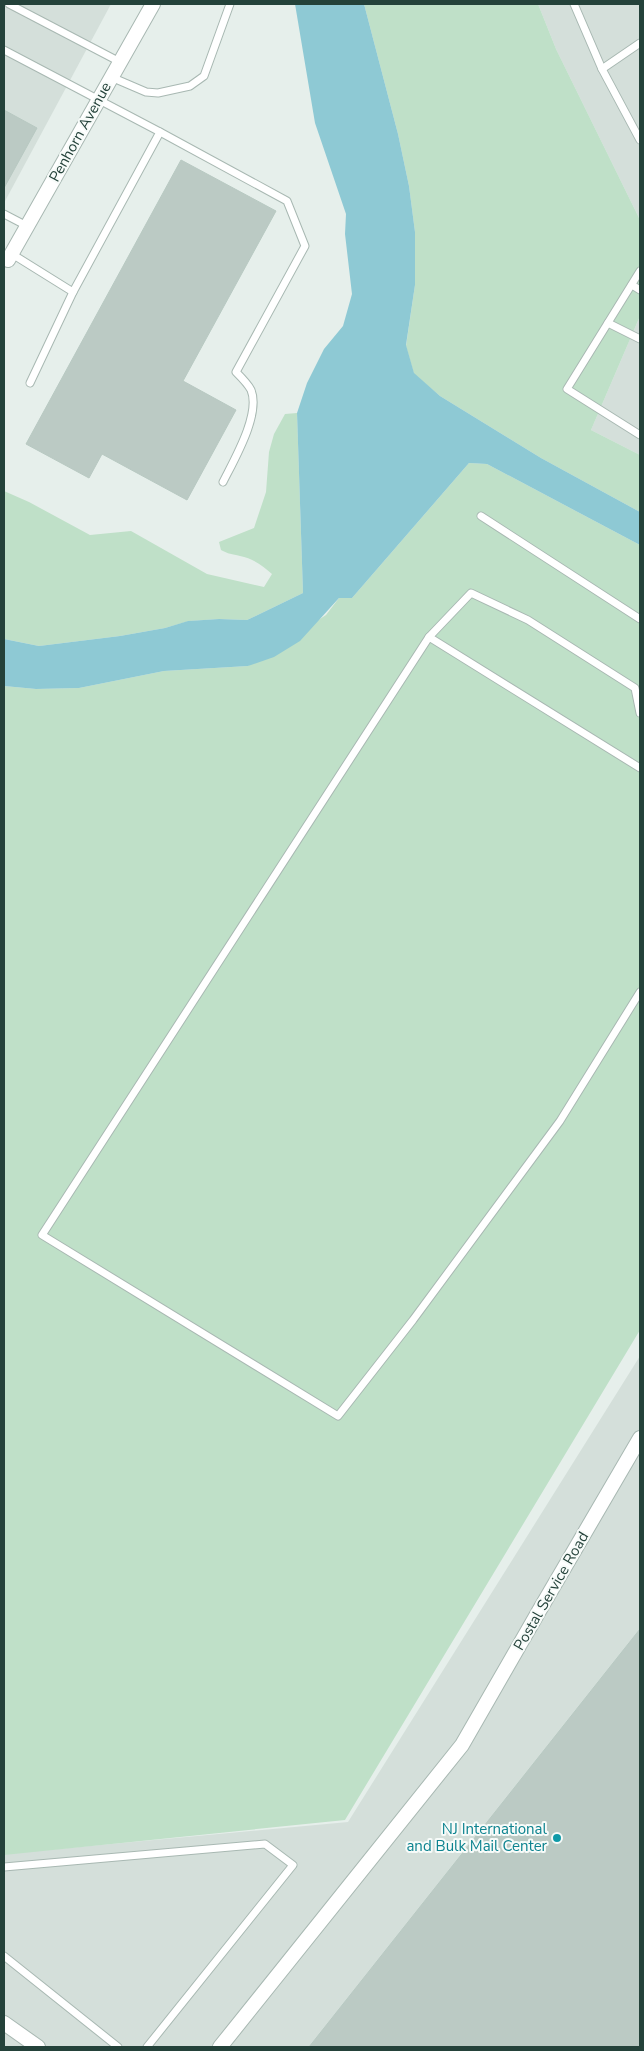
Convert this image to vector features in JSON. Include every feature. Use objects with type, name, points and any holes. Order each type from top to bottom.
[{"type":"street","name":"Penhorn Avenue","points":[[8,258],[153,4]]},
{"type":"street","name":"Postal Service Road","points":[[220,2047],[462,1746],[640,1438]]},
{"type":"street","points":[[4,2023],[38,2047]]},
{"type":"lane","points":[[8,4],[120,62]]},
{"type":"lane","points":[[111,77],[146,92],[158,93],[190,86],[204,76],[230,4]]},
{"type":"lane","points":[[574,4],[602,69],[640,140]]},
{"type":"lane","points":[[602,69],[640,42]]},
{"type":"lane","points":[[4,50],[287,201],[305,246],[236,372],[251,391],[253,410],[243,441],[223,482]]},
{"type":"lane","points":[[30,383],[72,292],[160,132]]},
{"type":"lane","points":[[4,214],[27,226]]},
{"type":"lane","points":[[8,258],[72,292]]},
{"type":"lane","points":[[640,271],[567,389],[640,435]]},
{"type":"lane","points":[[632,285],[640,290]]},
{"type":"lane","points":[[608,323],[640,339]]},
{"type":"lane","points":[[481,516],[640,619]]},
{"type":"lane","points":[[640,713],[635,688],[528,620],[471,593],[429,637],[42,1235],[338,1416],[413,1320],[560,1121],[640,992]]},
{"type":"lane","points":[[429,637],[640,768]]},
{"type":"lane","points":[[4,1867],[265,1844],[293,1865],[147,2047]]},
{"type":"lane","points":[[4,1956],[118,2047]]},
{"type":"shaded area","points":[[4,4],[111,4],[4,203]]},
{"type":"shaded area","points":[[538,4],[640,4],[640,220],[556,49]]},
{"type":"shaded area","points":[[640,316],[640,455],[591,430]]},
{"type":"shaded area","name":"NJ International and Bulk Mail Center","points":[[640,1356],[640,2047],[4,2047],[4,1854],[348,1822]]},
{"type":"green space","points":[[364,4],[538,4],[556,49],[640,220],[640,316],[591,430],[640,455],[640,512],[541,458],[440,396],[414,374],[406,346],[415,285],[415,232],[409,186],[398,134]]},
{"type":"green space","points":[[297,413],[303,593],[247,620],[189,621],[165,628],[120,636],[39,646],[4,639],[4,491],[29,502],[90,535],[131,531],[207,574],[264,587],[272,574],[253,560],[221,550],[219,542],[254,528],[266,492],[269,452],[274,434],[285,414]]},
{"type":"green space","points":[[469,463],[487,464],[640,545],[640,1330],[345,1820],[4,1855],[4,686],[36,689],[79,688],[164,671],[248,666],[326,615],[339,598],[352,598]]},
{"type":"water","points":[[295,4],[364,4],[398,134],[409,186],[415,232],[415,285],[406,345],[414,373],[440,396],[541,458],[640,512],[640,545],[487,464],[469,463],[352,598],[339,598],[300,641],[274,657],[248,666],[164,671],[79,688],[36,689],[4,686],[4,639],[39,646],[120,636],[165,628],[188,621],[247,620],[303,593],[297,413],[307,383],[324,349],[343,326],[352,294],[345,234],[346,214],[315,123]]},
{"type":"building","points":[[4,110],[37,128],[4,188]]},
{"type":"building","points":[[181,160],[276,211],[183,381],[236,410],[187,500],[102,454],[89,478],[26,444]]},
{"type":"building","name":"NJ International and Bulk Mail Center","points":[[640,1629],[640,2047],[309,2047]]},
{"type":"place","name":"NJ International and Bulk Mail Center","points":[[557,1838]]}]
